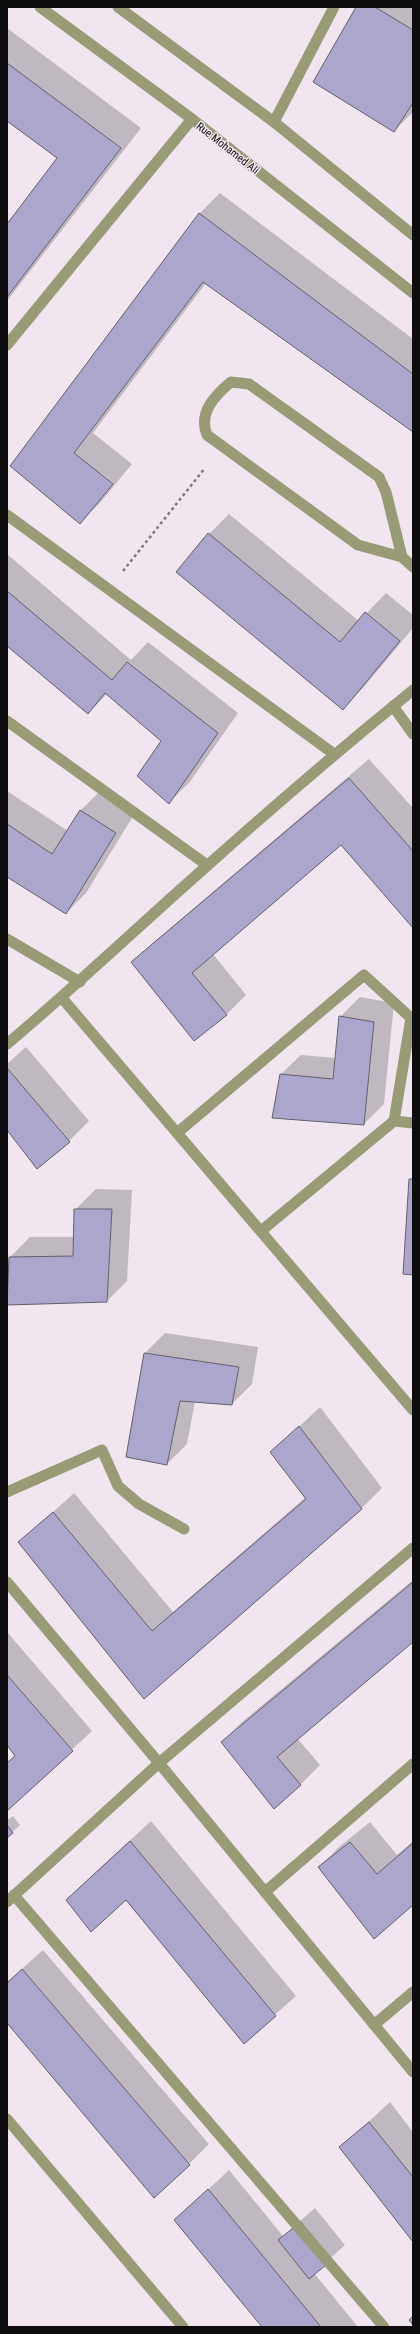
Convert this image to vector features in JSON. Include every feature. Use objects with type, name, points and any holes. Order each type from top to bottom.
[{"type":"street","name":"Rue Mohamed Ali","points":[[40,7],[192,119],[413,293]]},
{"type":"street","points":[[118,7],[274,122],[413,236]]},
{"type":"street","points":[[274,122],[334,7]]},
{"type":"street","points":[[7,345],[192,119]]},
{"type":"street","points":[[402,557],[386,492],[379,477],[249,384],[231,382],[220,391],[206,411],[203,425],[206,435],[358,545],[402,557],[413,567]]},
{"type":"street","points":[[7,515],[334,754]]},
{"type":"street","points":[[7,1044],[62,998],[207,865],[334,754],[413,690]]},
{"type":"street","points":[[393,706],[413,734]]},
{"type":"street","points":[[7,721],[207,865]]},
{"type":"street","points":[[7,939],[80,982]]},
{"type":"street","points":[[177,1133],[364,975],[411,1018],[394,1121],[261,1231]]},
{"type":"street","points":[[62,998],[413,1410]]},
{"type":"street","points":[[394,1121],[413,1123]]},
{"type":"street","points":[[7,1492],[102,1450],[118,1486],[139,1504],[184,1528]]},
{"type":"street","points":[[384,2327],[10,1899],[159,1763],[413,1548]]},
{"type":"street","points":[[7,1582],[159,1763],[413,2072]]},
{"type":"street","points":[[265,1892],[413,1764]]},
{"type":"street","points":[[374,2025],[413,1992]]},
{"type":"street","points":[[7,2119],[183,2327]]},
{"type":"path","points":[[109,590],[205,468]]},
{"type":"building","points":[[356,7],[375,7],[413,30],[413,103],[394,132],[313,82]]},
{"type":"building","points":[[7,63],[121,148],[7,297],[7,224],[57,158],[7,121]]},
{"type":"building","points":[[199,213],[413,374],[413,432],[203,282],[74,453],[113,484],[80,524],[10,466]]},
{"type":"building","points":[[208,533],[340,642],[365,612],[400,641],[343,710],[176,572]]},
{"type":"building","points":[[7,591],[112,680],[127,662],[218,733],[169,804],[137,776],[161,741],[105,693],[88,714],[7,646]]},
{"type":"building","points":[[349,778],[413,851],[413,928],[341,845],[192,973],[227,1015],[194,1041],[131,962]]},
{"type":"building","points":[[80,810],[116,833],[66,914],[7,877],[7,824],[52,854]]},
{"type":"building","points":[[339,1016],[374,1022],[364,1125],[272,1118],[280,1074],[333,1079]]},
{"type":"building","points":[[7,1068],[70,1142],[37,1169],[7,1130]]},
{"type":"building","points":[[409,1179],[413,1179],[413,1275],[403,1274]]},
{"type":"building","points":[[74,1209],[112,1209],[107,1302],[7,1305],[9,1257],[73,1256]]},
{"type":"building","points":[[144,1353],[239,1367],[232,1405],[180,1401],[167,1465],[126,1457]]},
{"type":"building","points":[[299,1426],[362,1509],[144,1699],[18,1542],[53,1512],[152,1631],[306,1499],[270,1452]]},
{"type":"building","points":[[413,1582],[413,1642],[277,1757],[301,1785],[274,1809],[221,1742]]},
{"type":"building","points":[[7,1675],[73,1751],[7,1811],[7,1763],[15,1756],[7,1745]]},
{"type":"building","points":[[7,1825],[13,1833],[7,1838]]},
{"type":"building","points":[[130,1841],[276,2016],[244,2044],[126,1900],[91,1932],[66,1900]]},
{"type":"building","points":[[350,1842],[377,1874],[413,1843],[413,1905],[374,1939],[318,1867]]},
{"type":"building","points":[[22,1969],[190,2165],[154,2198],[7,2023],[7,1983]]},
{"type":"building","points":[[369,2122],[413,2177],[413,2242],[339,2147]]},
{"type":"building","points":[[208,2189],[321,2327],[262,2327],[174,2220]]},
{"type":"building","points":[[301,2222],[332,2260],[309,2279],[278,2240]]},
{"type":"building","points":[[413,2316],[413,2325],[409,2320]]}]
